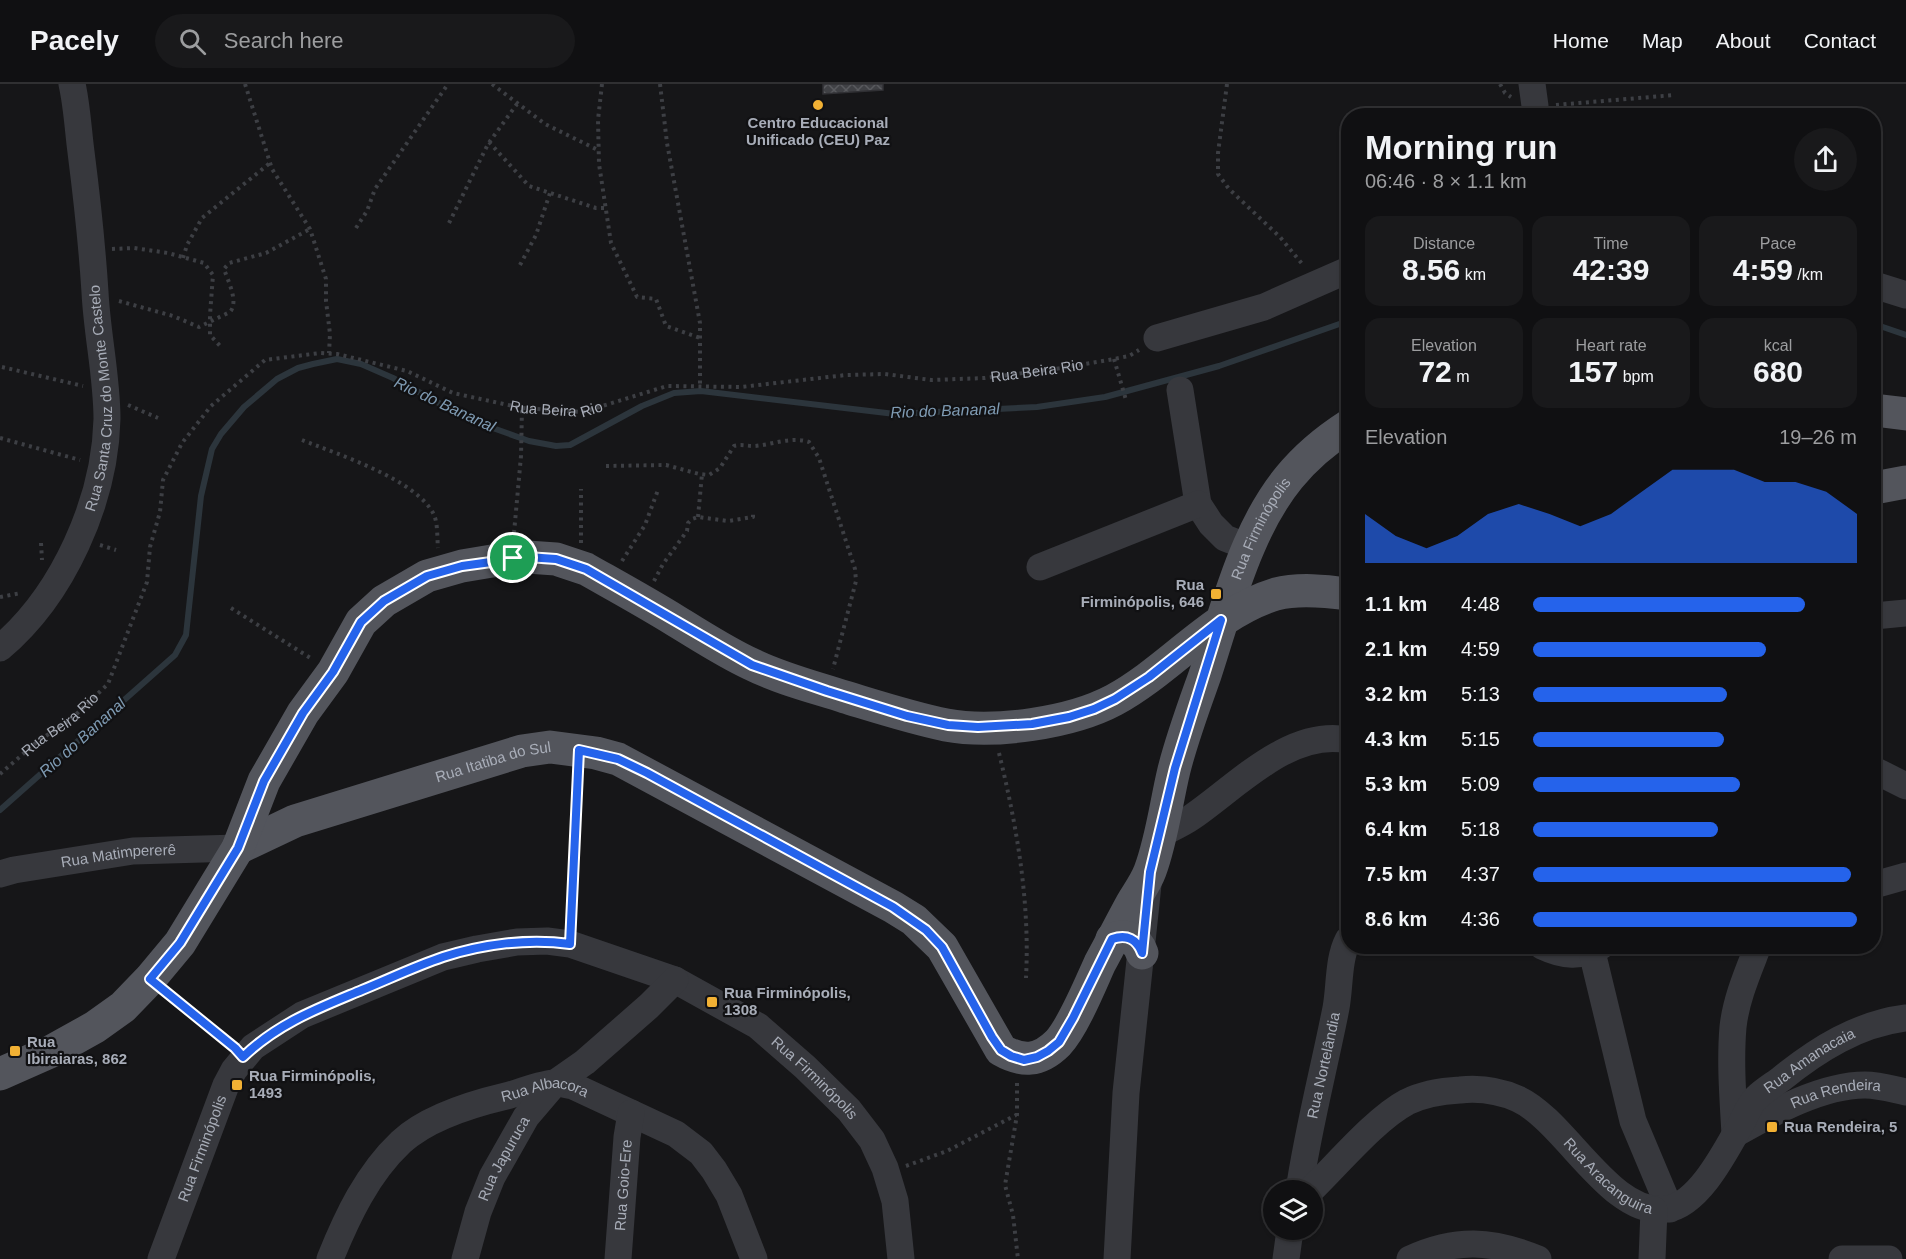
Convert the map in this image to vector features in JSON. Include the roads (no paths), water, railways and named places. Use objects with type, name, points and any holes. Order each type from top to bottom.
[{"type":"main road","points":[[1881,411],[1906,414]]},
{"type":"main road","name":"Rua Firminópolis","points":[[1150,872],[1175,768],[1221,620],[1248,547],[1267,509],[1289,476],[1316,449],[1341,431]]},
{"type":"main road","points":[[1881,487],[1906,482]]},
{"type":"main road","points":[[0,1074],[52,1051],[95,1027],[123,1007],[150,979],[180,943],[238,848],[264,781],[303,713],[333,672],[361,622],[384,601],[427,576],[462,566],[513,558],[556,559],[594,574],[752,665],[907,716],[948,725],[993,727],[1032,724],[1069,717],[1094,709],[1115,699],[1149,677],[1221,620],[1278,593],[1329,591],[1341,593]]},
{"type":"main road","name":"Rua Itatiba do Sul","points":[[238,848],[295,821],[522,751],[550,747],[579,750],[618,759],[914,920],[942,947],[1001,1050],[1024,1060],[1037,1057],[1059,1042],[1112,939],[1150,872]]},
{"type":"main road","points":[[1112,939],[1127,937],[1134,940],[1142,953]]},
{"type":"street","name":"Rua Santa Cruz do Monte Castelo","points":[[0,648],[22,628],[54,586],[68,562],[79,540],[102,466],[107,417],[105,391],[93,251],[72,84]]},
{"type":"street","points":[[1157,338],[1264,307],[1341,273]]},
{"type":"street","points":[[1881,287],[1906,295]]},
{"type":"street","points":[[1180,390],[1198,504],[1211,524],[1225,538],[1248,547]]},
{"type":"street","points":[[1040,567],[1198,504]]},
{"type":"street","points":[[1881,615],[1906,613]]},
{"type":"street","points":[[1159,835],[1191,818],[1254,770],[1289,750],[1314,740],[1341,738]]},
{"type":"street","points":[[1881,774],[1906,786]]},
{"type":"street","points":[[1168,799],[1223,793]]},
{"type":"street","name":"Rua Matimpererê","points":[[0,874],[134,851],[238,848]]},
{"type":"street","name":"Rua Firminópolis","points":[[1117,1259],[1126,1093],[1150,872]]},
{"type":"street","points":[[1881,883],[1906,876]]},
{"type":"street","name":"Rua Firminópolis","points":[[161,1259],[226,1085],[243,1057],[271,1034],[302,1015],[443,957],[517,942],[547,941],[570,944],[675,980],[758,1026],[805,1067],[849,1110],[872,1140],[888,1174],[895,1201],[901,1259]]},
{"type":"street","name":"Rua Nortelândia","points":[[1301,1180],[1307,1140],[1336,1007],[1344,954]]},
{"type":"street","points":[[1560,954],[1577,956],[1581,954]]},
{"type":"street","points":[[1591,954],[1633,1120],[1662,1209],[1652,1259]]},
{"type":"street","points":[[1735,1134],[1733,1025],[1739,997],[1755,954]]},
{"type":"street","name":"Rua Japuruca","points":[[465,1259],[478,1212],[492,1177],[526,1117],[555,1083],[585,1062],[650,1006],[675,980]]},
{"type":"street","name":"Rua Amanacaia","points":[[1735,1134],[1755,1099],[1803,1061],[1834,1042],[1862,1029],[1886,1020],[1906,1018]]},
{"type":"street","name":"Rua Albacora","points":[[330,1259],[351,1208],[367,1184],[402,1141],[422,1128],[478,1103],[555,1083],[573,1086],[676,1134],[701,1153],[729,1195],[754,1259]]},
{"type":"street","name":"Rua Rendeira","points":[[1735,1134],[1783,1108],[1836,1089],[1863,1085],[1906,1092]]},
{"type":"street","name":"Rua Aracanguira","points":[[1321,1180],[1380,1123],[1407,1102],[1426,1095],[1474,1089],[1497,1092],[1518,1099],[1536,1109],[1611,1186],[1626,1198],[1662,1209],[1675,1208],[1697,1191],[1735,1134]]},
{"type":"street","name":"Rua Goio-Ere","points":[[618,1259],[627,1137],[631,1113]]},
{"type":"street","points":[[1286,1259],[1289,1240]]},
{"type":"street","points":[[1410,1259],[1446,1246],[1467,1243],[1506,1247],[1538,1259]]},
{"type":"street","points":[[1842,1259],[1889,1259]]},
{"type":"waterway","name":"Rio do Bananal","points":[[0,810],[175,655],[186,635],[201,496],[212,449],[221,434],[244,407],[277,379],[298,368],[337,359],[361,364],[490,427],[529,441],[556,446],[570,445],[642,406],[674,393],[701,391],[895,414],[1037,407],[1105,397],[1219,366],[1341,323]]},
{"type":"waterway","name":"Rio do Bananal","points":[[1881,326],[1906,335]]},
{"type":"place","name":"Centro Educacional Unificado (CEU) Paz","points":[[818,105]]},
{"type":"place","name":"Rua Firminópolis, 646","points":[[1216,594]]},
{"type":"place","name":"Rua Firminópolis, 1308","points":[[712,1002]]},
{"type":"place","name":"Rua Ibiraiaras, 862","points":[[15,1051]]},
{"type":"place","name":"Rua Firminópolis, 1493","points":[[237,1085]]},
{"type":"place","name":"Rua Rendeira, 5","points":[[1772,1127]]}]
